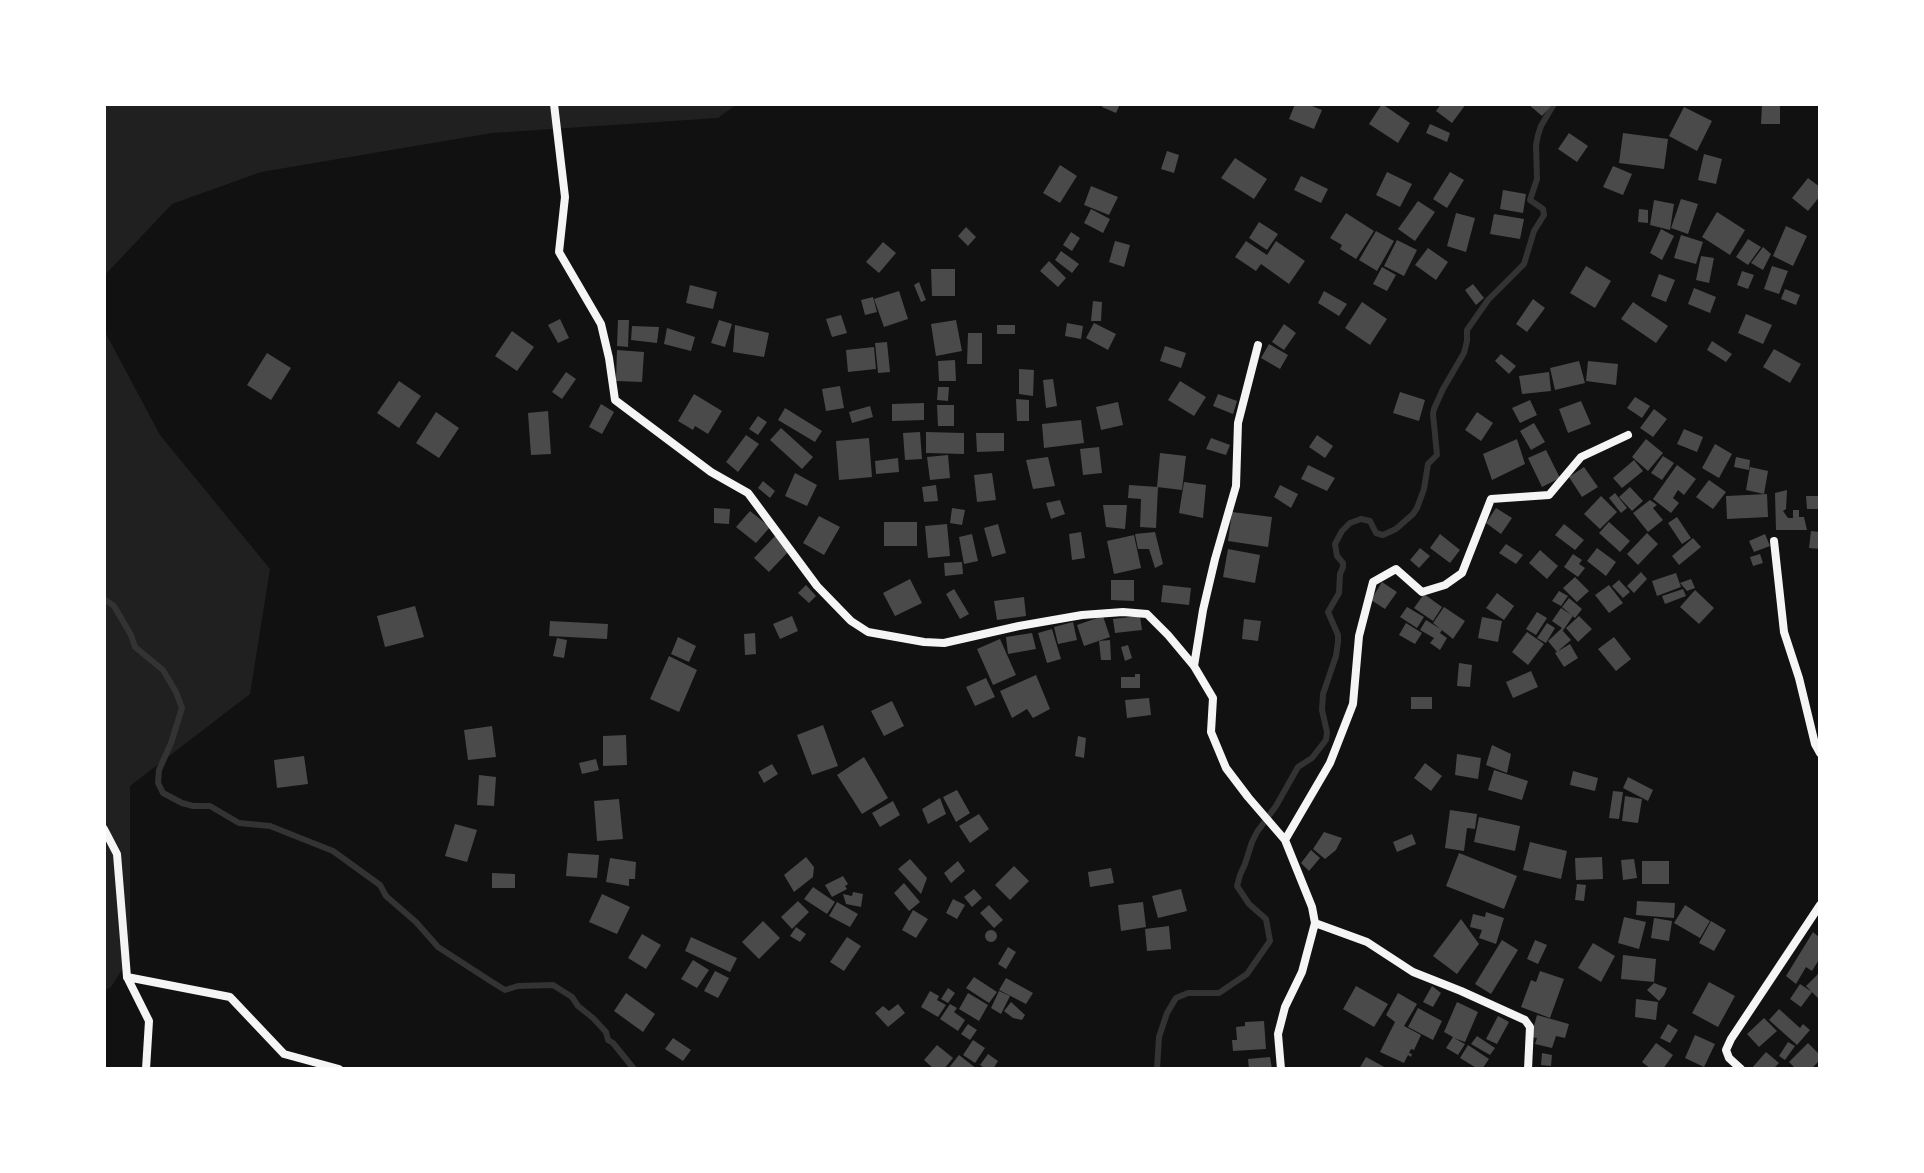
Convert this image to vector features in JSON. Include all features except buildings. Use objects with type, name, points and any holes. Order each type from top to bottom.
[{"type":"street","points":[[554,104],[565,197],[559,252],[601,324],[615,400],[711,472],[748,493],[817,586],[851,621],[868,632],[944,643],[1082,615],[1147,614],[1194,666],[1213,698],[1211,732],[1226,768],[1285,840],[1312,907],[1315,923],[1302,972],[1285,1007],[1278,1034],[1281,1069]]},
{"type":"street","points":[[1194,666],[1203,610],[1236,486],[1238,423],[1258,345]]},
{"type":"street","points":[[1285,840],[1330,763],[1353,704],[1359,636],[1373,582],[1396,569],[1422,592],[1445,585],[1462,573],[1491,499],[1549,495],[1581,457],[1628,435]]},
{"type":"street","points":[[1774,541],[1784,632],[1820,753]]},
{"type":"street","points":[[104,829],[117,854],[127,977],[149,1021],[146,1069]]},
{"type":"street","points":[[1741,1069],[1729,1058],[1726,1050],[1731,1039],[1820,905]]},
{"type":"street","points":[[1315,923],[1367,942],[1413,972],[1525,1020],[1530,1027],[1528,1069]]},
{"type":"street","points":[[127,977],[230,997],[284,1054],[339,1069]]},
{"type":"shaded area","points":[[104,104],[737,104],[718,118],[492,133],[261,172],[172,204],[104,276]]},
{"type":"shaded area","points":[[104,330],[160,435],[270,569],[250,694],[130,786],[130,957],[111,987],[104,991]]},
{"type":"waterway","points":[[1157,1069],[1159,1037],[1176,998],[1188,993],[1219,993],[1247,974],[1270,941],[1266,919],[1249,904],[1237,886],[1257,832],[1298,767],[1312,758],[1326,740],[1323,694],[1338,642],[1328,612],[1339,593],[1343,567],[1335,544],[1350,523],[1361,519],[1370,521],[1376,533],[1383,535],[1396,529],[1417,508],[1428,464],[1437,455],[1434,409],[1464,353],[1467,330],[1488,300],[1524,264],[1534,231],[1544,215],[1543,209],[1530,200],[1537,179],[1538,135],[1554,104]]},
{"type":"waterway","points":[[104,599],[114,606],[135,647],[163,670],[182,708],[159,770],[158,783],[163,793],[182,803],[210,806],[239,823],[270,826],[333,851],[380,885],[386,896],[416,922],[438,947],[505,990],[518,986],[553,985],[572,997],[606,1032],[608,1040],[634,1069]]}]
